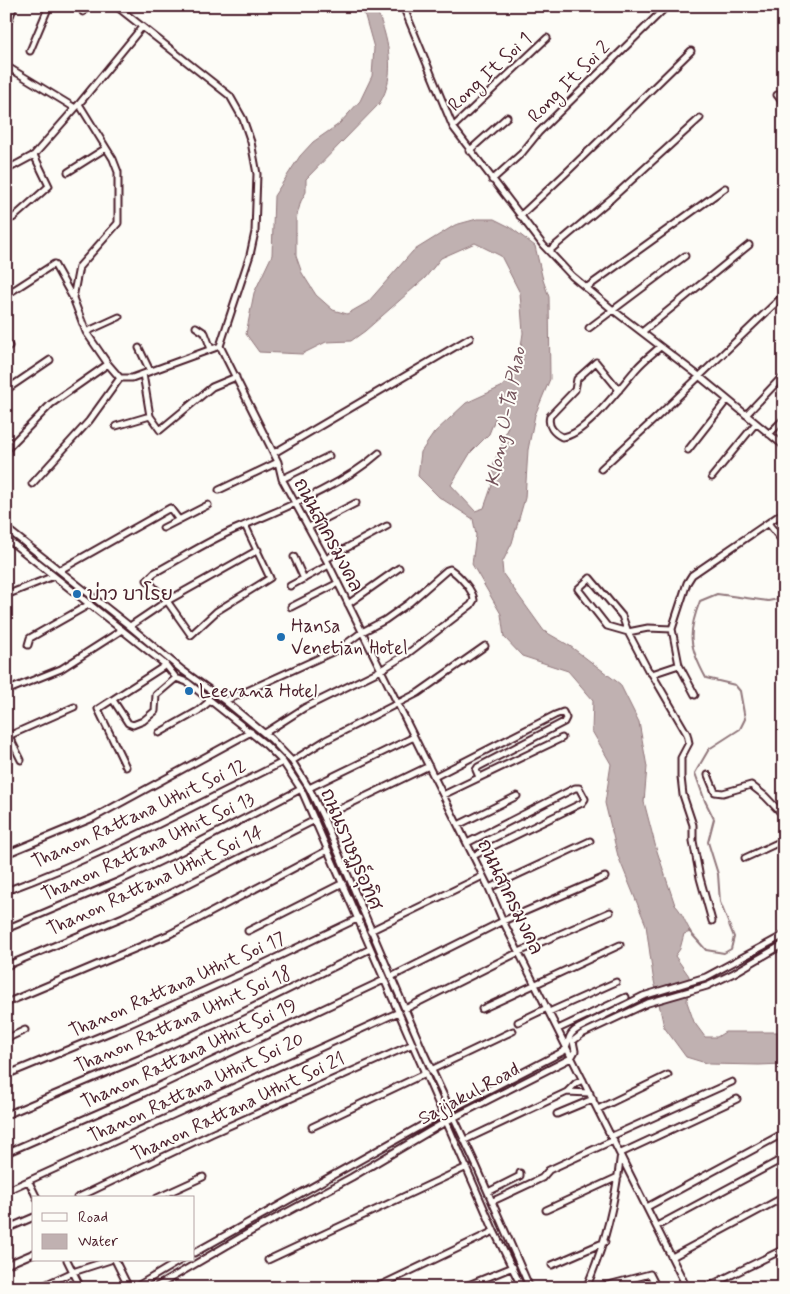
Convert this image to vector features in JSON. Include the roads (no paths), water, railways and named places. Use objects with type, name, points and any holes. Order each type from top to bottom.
[{"type":"street","points":[[6,27],[14,6]]},
{"type":"street","points":[[30,51],[48,6]]},
{"type":"street","points":[[6,296],[54,264],[73,298],[86,332],[120,378],[132,378],[220,346],[250,255],[255,232],[257,174],[251,142],[243,119],[230,96],[116,6]]},
{"type":"street","points":[[404,6],[453,127],[469,151],[549,251],[586,288],[699,376],[769,434],[783,443]]},
{"type":"street","name":"Rong It Soi 2","points":[[492,180],[522,153],[539,132],[667,6]]},
{"type":"street","points":[[6,170],[34,155],[142,27]]},
{"type":"street","name":"Rong It Soi 1","points":[[453,127],[548,38]]},
{"type":"street","points":[[520,216],[691,51]]},
{"type":"street","points":[[6,80],[11,68],[77,106],[106,148],[118,172],[118,223],[79,267],[73,298]]},
{"type":"street","points":[[777,95],[784,104]]},
{"type":"street","points":[[469,151],[507,117]]},
{"type":"street","points":[[549,251],[612,198],[700,118]]},
{"type":"street","points":[[68,172],[106,148]]},
{"type":"street","points":[[13,218],[49,186],[34,155]]},
{"type":"street","points":[[586,288],[725,188]]},
{"type":"street","points":[[642,332],[749,245]]},
{"type":"street","points":[[589,328],[685,256]]},
{"type":"street","points":[[601,469],[784,295]]},
{"type":"street","points":[[775,303],[784,305]]},
{"type":"street","points":[[86,332],[119,318]]},
{"type":"street","points":[[196,327],[205,333],[211,349]]},
{"type":"street","points":[[274,453],[470,338]]},
{"type":"street","name":"ถนนสาครมงคล","points":[[220,346],[274,453],[282,479],[326,559],[467,843],[503,921],[621,1153],[687,1288]]},
{"type":"street","points":[[619,390],[596,362],[577,380],[575,390],[550,416],[549,420],[552,428],[557,435],[562,437],[576,432],[619,390],[638,367],[660,347]]},
{"type":"street","points":[[138,348],[150,371]]},
{"type":"street","points":[[6,390],[50,360]]},
{"type":"street","points":[[6,450],[51,404],[108,364]]},
{"type":"street","points":[[143,374],[150,416],[160,430],[212,387],[236,377]]},
{"type":"street","points":[[32,484],[90,421],[120,378]]},
{"type":"street","points":[[746,415],[779,380]]},
{"type":"street","points":[[688,450],[727,400]]},
{"type":"street","points":[[116,426],[150,416]]},
{"type":"street","points":[[769,434],[784,419]]},
{"type":"street","points":[[712,477],[756,423]]},
{"type":"street","points":[[245,525],[270,578],[217,611],[190,635],[167,601],[147,580],[154,572],[245,525],[295,504],[364,466],[379,453]]},
{"type":"street","points":[[282,479],[328,456]]},
{"type":"street","points":[[219,490],[278,462]]},
{"type":"street","points":[[309,527],[356,503]]},
{"type":"street","points":[[163,528],[208,505]]},
{"type":"street","points":[[60,570],[170,508],[179,520]]},
{"type":"street","points":[[695,695],[679,664],[672,628],[687,584],[692,575],[784,512]]},
{"type":"street","points":[[768,523],[784,543]]},
{"type":"street","points":[[326,559],[387,526]]},
{"type":"street","name":"ถนนราษฏร์อุทิศ","points":[[6,528],[130,626],[182,670],[265,733],[292,762],[309,788],[322,818],[370,948],[384,980],[413,1044],[455,1118],[530,1288]]},
{"type":"street","points":[[6,538],[166,665],[176,678],[156,695],[155,711],[133,725],[128,723],[113,700]]},
{"type":"street","points":[[130,626],[167,601],[258,550]]},
{"type":"street","points":[[294,558],[304,578]]},
{"type":"street","points":[[290,586],[329,565]]},
{"type":"street","points":[[348,604],[399,568]]},
{"type":"street","points":[[225,701],[339,649],[362,632],[385,620],[409,603],[450,569],[457,574],[474,595],[471,605],[407,654],[381,670],[304,708],[265,733]]},
{"type":"street","points":[[6,595],[54,576]]},
{"type":"street","points":[[672,628],[648,628],[628,632],[607,626],[578,589],[590,578],[622,616],[628,632],[648,670],[687,734],[689,742],[681,758],[681,777],[693,825],[693,842],[700,878],[712,921]]},
{"type":"street","points":[[291,607],[338,583]]},
{"type":"street","points":[[28,646],[30,638],[90,604]]},
{"type":"street","points":[[6,691],[61,668],[122,630]]},
{"type":"street","points":[[292,762],[332,737],[418,692],[485,646]]},
{"type":"street","points":[[652,674],[679,664]]},
{"type":"street","points":[[126,767],[98,709],[166,665]]},
{"type":"street","points":[[187,682],[192,676]]},
{"type":"street","name":"ถนนราษฏร์อุทิศ","points":[[176,678],[187,682],[251,732],[283,762],[301,789],[343,883],[370,931],[391,977],[447,1121],[494,1231],[513,1266],[522,1288]]},
{"type":"street","points":[[159,734],[198,711],[210,701]]},
{"type":"street","points":[[21,760],[8,736],[74,707]]},
{"type":"street","points":[[434,777],[563,712],[566,718],[564,722],[478,767],[476,770],[479,778]]},
{"type":"street","points":[[6,854],[94,818],[251,732]]},
{"type":"street","points":[[309,788],[414,737]]},
{"type":"street","points":[[443,795],[562,738]]},
{"type":"street","name":"Thanon Rattana Uthit Soi 12","points":[[6,892],[122,842],[283,762]]},
{"type":"street","points":[[322,818],[429,766]]},
{"type":"street","points":[[708,774],[715,792],[723,793],[751,785],[784,816]]},
{"type":"street","points":[[467,843],[575,788],[579,788],[582,791],[585,799],[582,803],[473,856]]},
{"type":"street","name":"Thanon Rattana Uthit Soi 13","points":[[6,929],[117,882],[180,852],[301,789]]},
{"type":"street","points":[[458,825],[517,796]]},
{"type":"street","name":"Thanon Rattana Uthit Soi 14","points":[[6,966],[123,917],[315,820]]},
{"type":"street","points":[[745,858],[784,840]]},
{"type":"street","points":[[489,888],[590,841]]},
{"type":"street","points":[[6,1003],[170,934],[328,850]]},
{"type":"street","points":[[370,931],[483,876]]},
{"type":"street","points":[[391,977],[503,921],[605,877]]},
{"type":"street","points":[[248,931],[343,883]]},
{"type":"street","points":[[405,1009],[519,952],[610,912]]},
{"type":"street","name":"Thanon Rattana Uthit Soi 17","points":[[6,1076],[130,1024],[359,918]]},
{"type":"street","name":"Sajjakul Road","points":[[195,1252],[444,1113],[564,1051],[572,1032],[643,996],[706,977],[784,934]]},
{"type":"street","points":[[571,1058],[574,1051],[573,1041],[577,1037],[648,1003],[707,986],[734,973],[784,944]]},
{"type":"street","points":[[482,1009],[620,945]]},
{"type":"street","name":"Thanon Rattana Uthit Soi 18","points":[[6,1115],[240,1014],[370,948]]},
{"type":"street","name":"Thanon Rattana Uthit Soi 19","points":[[6,1153],[144,1092],[384,980]]},
{"type":"street","points":[[518,1022],[616,982]]},
{"type":"street","points":[[558,1029],[626,997]]},
{"type":"street","name":"Thanon Rattana Uthit Soi 20","points":[[6,1191],[399,1012]]},
{"type":"street","points":[[6,1038],[25,1030]]},
{"type":"street","points":[[312,1127],[513,1031]]},
{"type":"street","name":"Thanon Rattana Uthit Soi 21","points":[[81,1196],[211,1134],[413,1044]]},
{"type":"street","name":"Sajjakul Road","points":[[154,1288],[250,1232],[352,1177],[447,1121],[571,1058]]},
{"type":"street","points":[[598,1109],[668,1075]]},
{"type":"street","points":[[465,1140],[567,1092],[576,1083],[583,1080]]},
{"type":"street","points":[[493,1201],[542,1178],[552,1168],[732,1082]]},
{"type":"street","points":[[567,1092],[590,1093]]},
{"type":"street","points":[[556,1114],[575,1103],[593,1099]]},
{"type":"street","points":[[587,1288],[609,1225],[621,1153],[737,1099]]},
{"type":"street","points":[[648,1207],[784,1133]]},
{"type":"street","points":[[657,1226],[784,1158]]},
{"type":"street","points":[[268,1260],[467,1167]]},
{"type":"street","points":[[488,1192],[520,1176],[520,1173]]},
{"type":"street","points":[[161,1196],[203,1177]]},
{"type":"street","points":[[546,1210],[618,1178]]},
{"type":"street","points":[[29,1182],[36,1196]]},
{"type":"street","points":[[672,1257],[784,1197]]},
{"type":"street","points":[[6,1229],[32,1218]]},
{"type":"street","points":[[375,1288],[494,1231]]},
{"type":"street","points":[[552,1265],[604,1242]]},
{"type":"street","points":[[705,1288],[784,1249]]},
{"type":"street","points":[[6,1265],[32,1254]]},
{"type":"street","points":[[68,1262],[80,1288]]},
{"type":"street","points":[[38,1288],[73,1272],[104,1262]]},
{"type":"street","points":[[116,1262],[129,1288]]},
{"type":"street","points":[[134,1288],[178,1262]]},
{"type":"street","points":[[461,1288],[513,1266]]},
{"type":"street","points":[[597,1288],[650,1274],[657,1288]]},
{"type":"street","points":[[145,1281],[164,1282]]},
{"type":"water","name":"Klong U-Ta Phao","points":[[359,6],[375,6],[387,43],[390,68],[388,81],[385,93],[379,104],[306,179],[306,192],[301,201],[296,219],[296,256],[302,273],[316,295],[333,310],[347,314],[368,302],[413,251],[455,225],[477,219],[494,219],[510,227],[535,246],[549,297],[550,379],[535,415],[528,450],[525,498],[512,543],[502,563],[503,574],[544,631],[570,646],[620,684],[639,722],[647,767],[644,802],[656,848],[675,905],[691,932],[684,934],[680,949],[675,956],[689,976],[687,1002],[694,1022],[705,1037],[717,1037],[725,1032],[784,1032],[784,1064],[709,1064],[686,1057],[664,1027],[653,976],[646,925],[618,856],[605,803],[611,764],[592,731],[593,700],[568,671],[522,656],[504,637],[501,614],[472,564],[476,535],[473,519],[439,497],[418,476],[421,452],[434,433],[466,403],[501,387],[517,373],[523,333],[520,293],[501,256],[475,243],[441,258],[425,278],[351,341],[326,342],[302,354],[259,352],[246,334],[254,293],[272,255],[274,196],[300,156],[313,142],[339,124],[360,101],[372,76],[374,48],[365,16]],"holes":[[[497,414],[509,423],[494,462],[492,485],[484,508],[475,511],[451,485],[471,452],[489,434]]]},
{"type":"waterway","points":[[689,931],[706,950],[724,953],[731,949],[734,937],[720,902],[718,874],[708,842],[714,819],[695,773],[709,749],[740,729],[745,719],[740,691],[735,685],[706,678],[700,667],[693,649],[693,623],[700,601],[717,594],[768,601],[784,598]]},
{"type":"place","name":"บ่าว บาโรย","points":[[77,594]]},
{"type":"place","name":"Hansa Venetian Hotel","points":[[281,637]]},
{"type":"place","name":"Leevana Hotel","points":[[189,691]]}]
